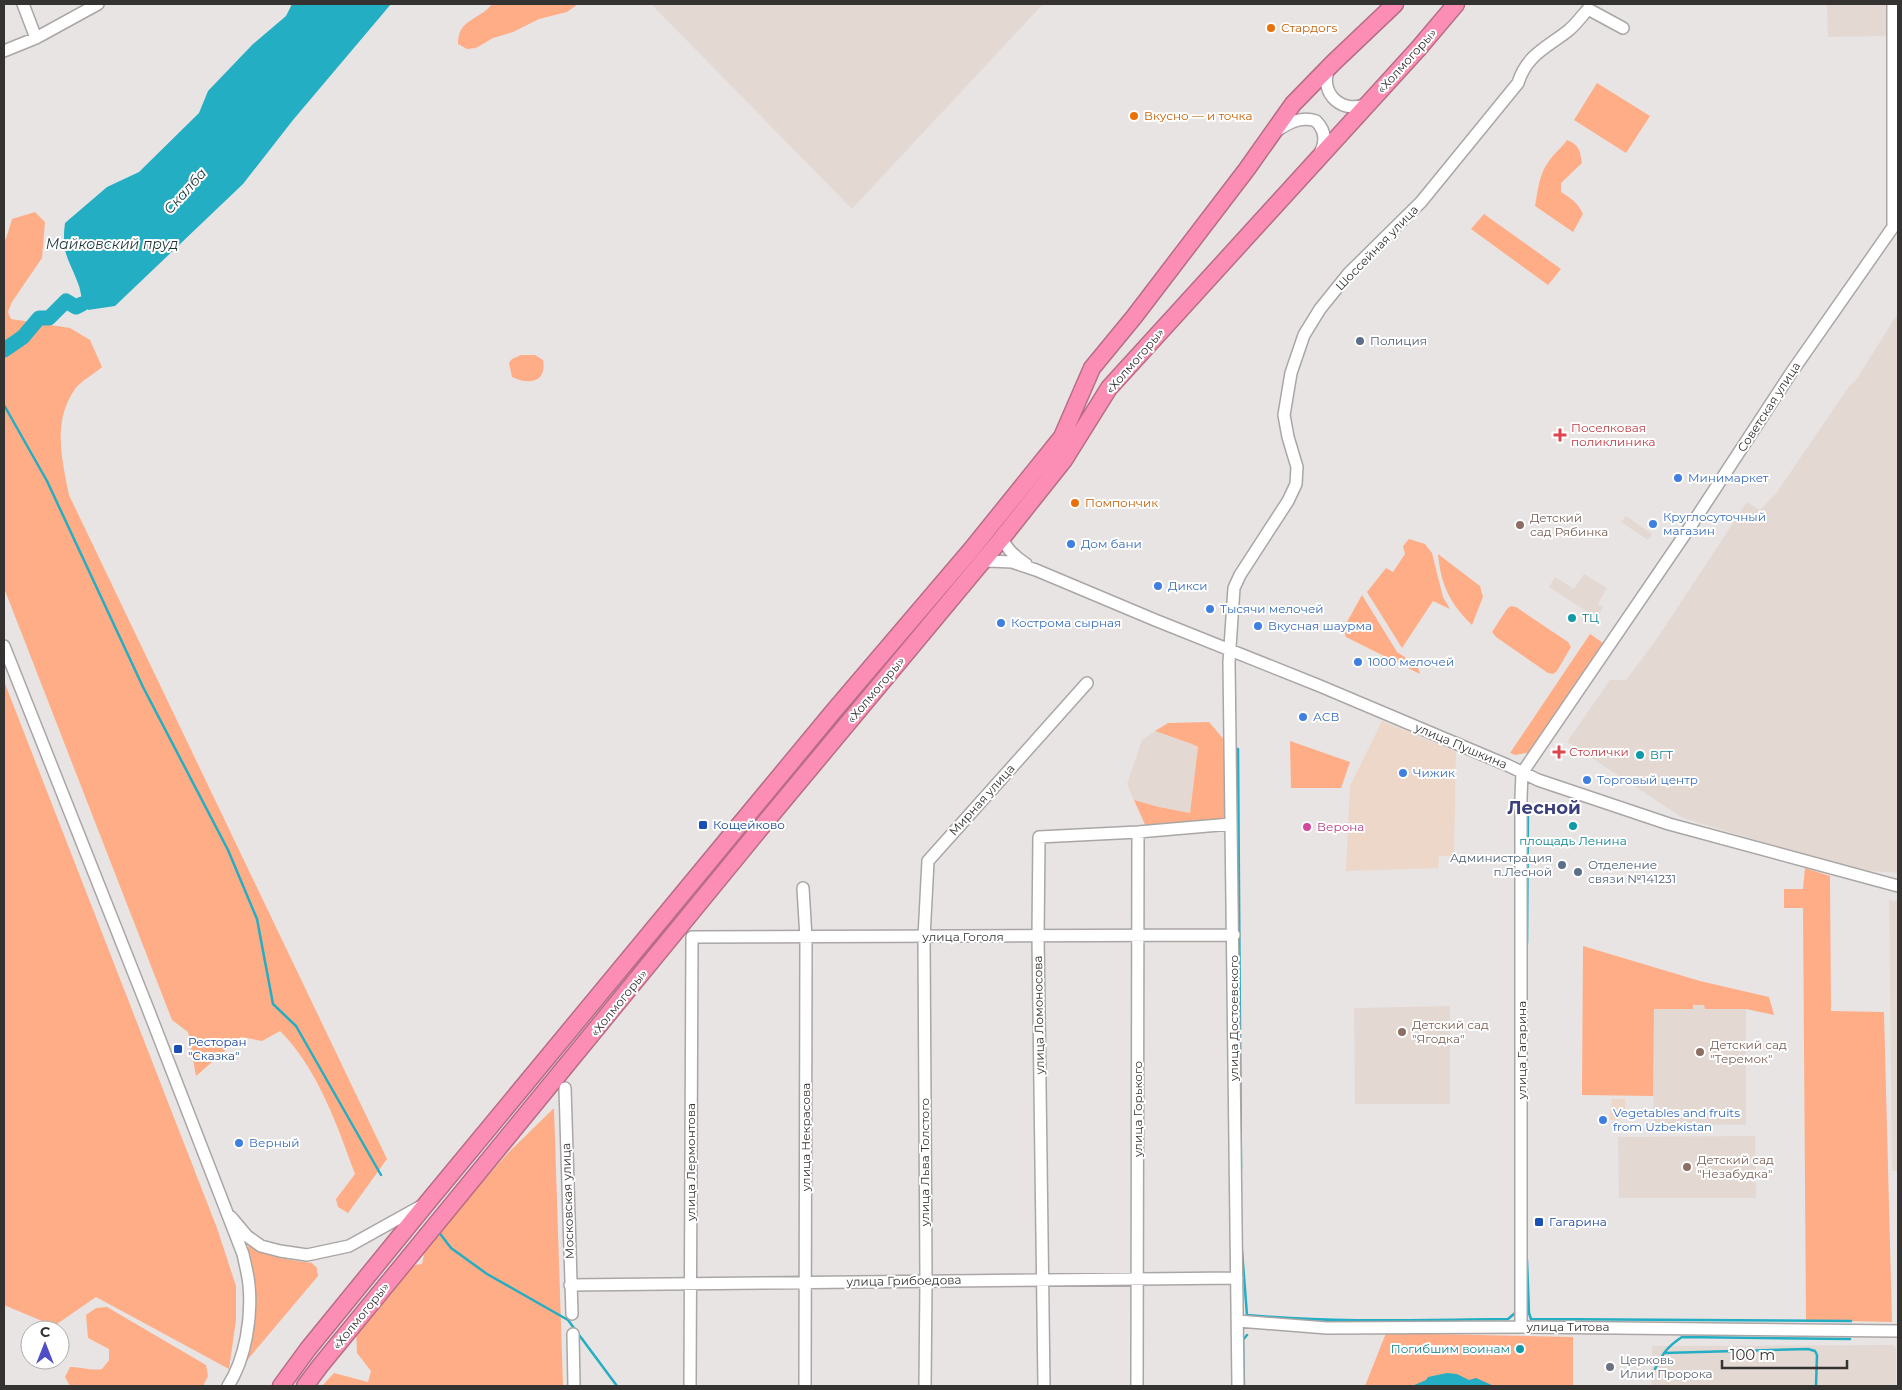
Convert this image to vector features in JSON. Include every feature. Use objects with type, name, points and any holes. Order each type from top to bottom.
[{"type":"highway","name":"«Холмогоры»","points":[[281,1386],[308,1349],[427,1203],[832,713],[972,550],[1062,437],[1092,368],[1134,317],[1293,104],[1395,4]]},
{"type":"highway","name":"«Холмогоры»","points":[[305,1386],[763,825],[1002,538],[1064,460],[1109,388],[1374,98],[1456,4]]},
{"type":"street","points":[[23,4],[36,38]]},
{"type":"street","points":[[4,51],[36,38],[98,4]]},
{"type":"street","name":"Советская улица","points":[[1522,773],[1692,524],[1791,373],[1896,229],[1893,4]]},
{"type":"street","name":"Шоссейная улица","points":[[1230,650],[1234,588],[1240,575],[1288,501],[1296,484],[1297,467],[1284,415],[1291,373],[1304,335],[1320,309],[1348,273],[1422,202],[1518,83],[1521,74],[1536,53],[1571,29],[1588,9],[1623,28]]},
{"type":"street","points":[[1333,63],[1327,73],[1326,85],[1335,101],[1346,107],[1358,107],[1369,103],[1374,98]]},
{"type":"street","points":[[1273,133],[1296,121],[1304,119],[1316,122],[1324,131],[1325,138],[1314,164]]},
{"type":"street","points":[[1002,538],[1006,548],[1036,570]]},
{"type":"street","points":[[981,563],[990,561],[1012,562],[1036,570]]},
{"type":"street","name":"улица Пушкина","points":[[1036,570],[1538,780],[1669,824],[1898,886]]},
{"type":"street","points":[[4,646],[243,1254],[249,1284],[248,1322],[240,1363],[228,1386]]},
{"type":"street","name":"улица Достоевского","points":[[1230,650],[1238,1386]]},
{"type":"street","name":"Мирная улица","points":[[924,937],[928,861],[1087,683]]},
{"type":"street","name":"улица Гагарина","points":[[1521,1327],[1522,773]]},
{"type":"street","name":"улица Ломоносова","points":[[1044,1386],[1038,936],[1039,837],[1138,832],[1231,824]]},
{"type":"street","name":"улица Горького","points":[[1137,1386],[1138,832]]},
{"type":"street","name":"улица Некрасова","points":[[803,888],[806,938],[805,1386]]},
{"type":"street","name":"улица Гоголя","points":[[692,937],[1234,935]]},
{"type":"street","name":"улица Лермонтова","points":[[690,1386],[692,937]]},
{"type":"street","name":"улица Льва Толстого","points":[[924,937],[926,1282],[924,1386]]},
{"type":"street","name":"Московская улица","points":[[565,1088],[572,1314]]},
{"type":"street","points":[[226,1210],[247,1236],[260,1246],[307,1255],[349,1246],[427,1203]]},
{"type":"street","name":"улица Грибоедова","points":[[570,1285],[1237,1278]]},
{"type":"street","name":"улица Титова","points":[[1238,1322],[1326,1328],[1521,1327],[1898,1331]]},
{"type":"street","points":[[573,1334],[574,1386]]},
{"type":"shaded area","points":[[492,4],[578,4],[567,12],[539,19],[513,32],[493,38],[476,48],[467,49],[458,44],[461,29],[465,24],[487,10]]},
{"type":"shaded area","points":[[651,4],[1043,4],[852,209]]},
{"type":"shaded area","points":[[1827,4],[1886,4],[1886,36],[1828,37]]},
{"type":"shaded area","points":[[1597,83],[1650,116],[1626,153],[1574,120]]},
{"type":"shaded area","points":[[1567,140],[1578,148],[1582,163],[1561,183],[1561,192],[1574,201],[1583,214],[1573,232],[1535,206],[1543,171],[1551,158]]},
{"type":"shaded area","points":[[35,212],[45,222],[42,258],[12,302],[8,312],[11,319],[70,328],[90,340],[102,367],[75,389],[63,414],[61,441],[69,495],[387,1159],[348,1213],[338,1207],[336,1199],[355,1174],[348,1155],[316,1080],[305,1062],[280,1031],[262,1041],[241,1037],[196,1076],[188,1032],[172,1020],[4,588],[4,240],[6,239],[12,219]]},
{"type":"shaded area","points":[[1484,214],[1561,269],[1548,285],[1471,229]]},
{"type":"shaded area","points":[[1898,313],[1898,873],[1850,869],[1683,818],[1567,742],[1610,680],[1626,680],[1656,640],[1747,502],[1760,510],[1777,492],[1850,385],[1856,380]]},
{"type":"shaded area","points":[[521,355],[535,355],[543,360],[544,368],[539,378],[525,381],[512,377],[509,363],[512,359]]},
{"type":"shaded area","points":[[1626,516],[1652,534],[1648,540],[1621,522]]},
{"type":"shaded area","points":[[1409,539],[1425,544],[1432,553],[1443,597],[1450,609],[1433,601],[1402,648],[1367,592],[1386,568],[1393,572],[1405,554],[1403,546]]},
{"type":"shaded area","points":[[1438,554],[1480,586],[1483,597],[1472,625],[1452,601],[1444,585]]},
{"type":"shaded area","points":[[1584,574],[1607,588],[1598,604],[1603,607],[1597,618],[1549,587],[1555,577],[1574,589]]},
{"type":"shaded area","points":[[1362,595],[1397,652],[1417,665],[1420,674],[1346,637],[1343,629]]},
{"type":"shaded area","points":[[1511,606],[1516,607],[1568,642],[1571,647],[1557,671],[1553,674],[1548,673],[1496,637],[1492,632]]},
{"type":"shaded area","points":[[1590,634],[1606,645],[1532,752],[1515,755],[1510,753]]},
{"type":"shaded area","points":[[4,681],[217,1228],[236,1286],[236,1320],[229,1369],[96,1297],[63,1320],[40,1320],[4,1305]]},
{"type":"shaded area","points":[[1382,721],[1456,752],[1454,856],[1439,856],[1438,868],[1346,871],[1350,786]]},
{"type":"shaded area","points":[[1209,722],[1226,742],[1225,820],[1147,829],[1134,800],[1190,813],[1198,747],[1155,731],[1168,723]]},
{"type":"shaded area","points":[[1155,731],[1198,747],[1190,813],[1134,800],[1127,784],[1142,740]]},
{"type":"shaded area","points":[[1290,741],[1350,762],[1341,788],[1291,788]]},
{"type":"shaded area","points":[[1805,868],[1830,876],[1831,1011],[1884,1012],[1892,1322],[1806,1320],[1803,908],[1784,908],[1784,889],[1803,889]]},
{"type":"shaded area","points":[[1889,900],[1898,901],[1898,1171],[1892,1171]]},
{"type":"shaded area","points":[[1583,946],[1700,981],[1769,997],[1774,1015],[1746,1009],[1705,1009],[1704,1005],[1693,1005],[1693,1009],[1654,1009],[1653,1096],[1582,1095]]},
{"type":"shaded area","name":"Детский сад \"Теремок\"","points":[[1693,1005],[1705,1005],[1705,1009],[1746,1009],[1746,1125],[1653,1124],[1654,1009],[1693,1009]]},
{"type":"shaded area","name":"Детский сад \"Ягодка\"","points":[[1450,1006],[1450,1104],[1355,1104],[1354,1008]]},
{"type":"shaded area","points":[[1612,1099],[1625,1099],[1626,1115],[1619,1115],[1619,1120],[1609,1120]]},
{"type":"shaded area","points":[[554,1108],[563,1386],[322,1386],[334,1373],[368,1382],[371,1371],[357,1353],[356,1328],[407,1266],[422,1264],[426,1246],[508,1153]]},
{"type":"shaded area","name":"Детский сад \"Незабудка\"","points":[[1755,1136],[1756,1198],[1619,1198],[1618,1137]]},
{"type":"shaded area","points":[[249,1245],[272,1256],[312,1263],[317,1268],[318,1276],[244,1364],[247,1250]]},
{"type":"shaded area","points":[[107,1307],[206,1365],[208,1376],[203,1386],[70,1386],[65,1377],[70,1367],[102,1369],[109,1360],[109,1349],[88,1338],[86,1315],[96,1308]]},
{"type":"shaded area","points":[[1386,1333],[1573,1337],[1573,1386],[1365,1386]]},
{"type":"shaded area","points":[[1893,1345],[1896,1348],[1896,1386],[1651,1386],[1652,1346]]},
{"type":"water","name":"Майковский пруд","points":[[292,4],[391,4],[293,120],[243,184],[115,306],[88,310],[83,302],[65,250],[65,223],[107,187],[139,172],[199,113],[208,91],[253,44],[286,16]]},
{"type":"water","points":[[1447,1373],[1457,1374],[1469,1380],[1476,1378],[1494,1386],[1412,1386],[1426,1380],[1428,1377]]},
{"type":"waterway","name":"Скалба","points":[[4,350],[23,337],[39,318],[49,318],[66,301],[76,307],[82,304]]},
{"type":"waterway","points":[[4,405],[47,481],[143,687],[228,850],[257,919],[273,1004],[296,1026],[381,1175]]},
{"type":"waterway","points":[[1238,749],[1241,1168]]},
{"type":"waterway","points":[[1527,943],[1528,807]]},
{"type":"waterway","points":[[438,1231],[451,1248],[487,1274],[568,1320],[617,1386]]},
{"type":"waterway","points":[[1242,1251],[1247,1315],[1344,1320],[1410,1320],[1508,1319],[1515,1313]]},
{"type":"waterway","points":[[1527,1260],[1529,1313],[1531,1319],[1851,1321]]},
{"type":"waterway","points":[[1244,1386],[1243,1340],[1247,1335]]},
{"type":"waterway","points":[[1655,1369],[1666,1351],[1682,1337],[1850,1339]]},
{"type":"waterway","points":[[1664,1353],[1808,1349],[1815,1351],[1817,1355],[1816,1386]]},
{"type":"place","name":"Стардогs","points":[[1271,28]]},
{"type":"place","name":"Вкусно — и точка","points":[[1134,116]]},
{"type":"place","name":"Полиция","points":[[1360,341]]},
{"type":"place","name":"Поселковая поликлиника","points":[[1560,435]]},
{"type":"place","name":"Минимаркет","points":[[1678,478]]},
{"type":"place","name":"Помпончик","points":[[1075,503]]},
{"type":"place","name":"Круглосуточный магазин","points":[[1653,524]]},
{"type":"place","name":"Детский сад Рябинка","points":[[1520,525]]},
{"type":"place","name":"Дом бани","points":[[1071,544]]},
{"type":"place","name":"Дикси","points":[[1158,586]]},
{"type":"place","name":"Тысячи мелочей","points":[[1210,609]]},
{"type":"place","name":"ТЦ","points":[[1572,618]]},
{"type":"place","name":"Кострома сырная","points":[[1001,623]]},
{"type":"place","name":"Вкусная шаурма","points":[[1258,626]]},
{"type":"place","name":"1000 мелочей","points":[[1358,662]]},
{"type":"place","name":"АСВ","points":[[1303,717]]},
{"type":"place","name":"Столички","points":[[1559,752]]},
{"type":"place","name":"ВГТ","points":[[1640,755]]},
{"type":"place","name":"Чижик","points":[[1403,773]]},
{"type":"place","name":"Торговый центр","points":[[1587,780]]},
{"type":"place","name":"Кощейково","points":[[703,825]]},
{"type":"place","name":"площадь Ленина","points":[[1573,826]]},
{"type":"place","name":"Верона","points":[[1307,827]]},
{"type":"place","name":"Администрация п.Лесной","points":[[1562,865]]},
{"type":"place","name":"Отделение связи №141231","points":[[1578,872]]},
{"type":"place","name":"Детский сад \"Ягодка\"","points":[[1402,1032]]},
{"type":"place","name":"Ресторан \"Сказка\"","points":[[178,1049]]},
{"type":"place","name":"Детский сад \"Теремок\"","points":[[1700,1052]]},
{"type":"place","name":"Vegetables and fruits from Uzbekistan","points":[[1603,1120]]},
{"type":"place","name":"Верный","points":[[239,1143]]},
{"type":"place","name":"Детский сад \"Незабудка\"","points":[[1687,1167]]},
{"type":"place","name":"Гагарина","points":[[1539,1222]]},
{"type":"place","name":"Погибшим воинам","points":[[1520,1349]]},
{"type":"place","name":"Церковь Илии Пророка","points":[[1610,1367]]},
{"type":"district","name":"Лесной","points":[[1544,808]]}]
